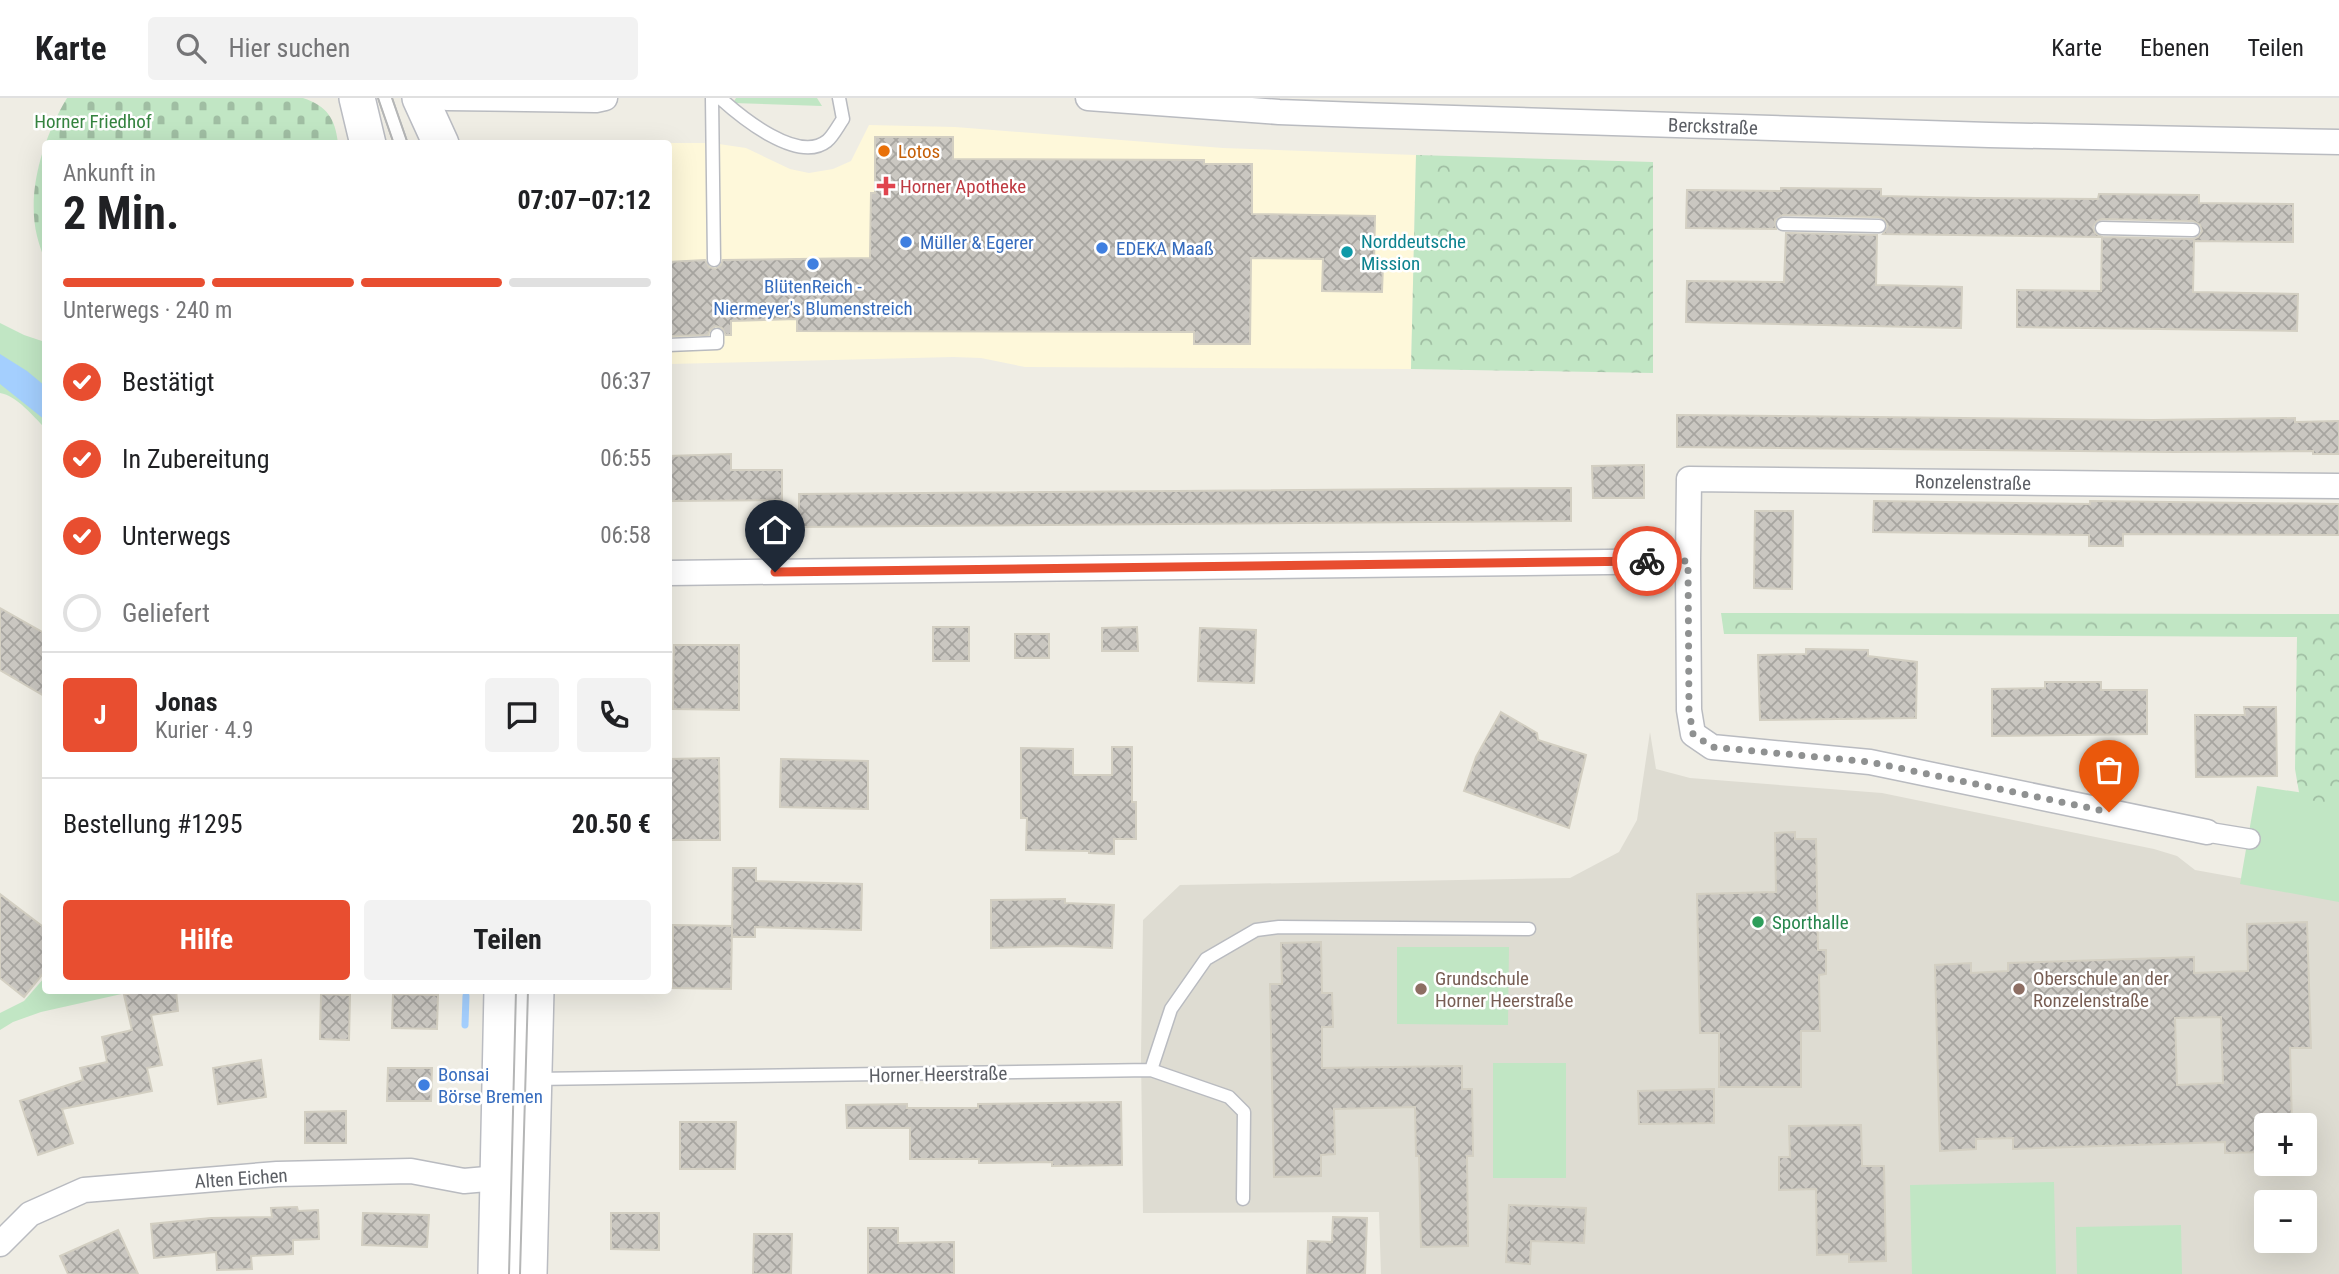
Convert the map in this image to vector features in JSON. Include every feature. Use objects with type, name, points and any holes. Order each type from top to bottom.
[{"type":"main road","points":[[357,98],[367,140]]},
{"type":"main road","points":[[420,98],[439,140]]},
{"type":"main road","points":[[496,1274],[502,994]]},
{"type":"main road","points":[[529,1274],[536,994]]},
{"type":"street","points":[[447,98],[605,98]]},
{"type":"street","name":"Berckstraße","points":[[1088,98],[1359,115],[2339,142]]},
{"type":"street","name":"Ronzelenstraße","points":[[2250,839],[1870,762],[1712,747],[1693,734],[1689,710],[1689,479],[2339,486]]},
{"type":"street","points":[[672,573],[1688,561]]},
{"type":"street","name":"Alten Eichen","points":[[0,1244],[30,1214],[84,1191],[277,1174],[411,1171],[464,1181],[498,1178]]},
{"type":"lane","points":[[385,98],[400,140]]},
{"type":"lane","points":[[712,98],[714,260]]},
{"type":"lane","points":[[720,98],[740,116],[792,145],[809,148],[826,142],[843,119],[839,98]]},
{"type":"lane","points":[[1783,224],[1879,226]]},
{"type":"lane","points":[[2102,228],[2193,230]]},
{"type":"lane","points":[[672,345],[717,343],[717,335]]},
{"type":"lane","points":[[1152,1070],[1171,1009],[1206,959],[1256,930],[1279,927],[1529,929]]},
{"type":"lane","name":"Horner Heerstraße","points":[[534,1079],[1152,1070],[1229,1097],[1244,1112],[1243,1199]]},
{"type":"shaded area","points":[[869,125],[955,127],[1223,148],[1416,155],[1411,369],[1025,367],[981,358],[953,357],[672,364],[672,143],[712,143],[746,148],[790,169],[809,173],[833,169],[851,161]]},
{"type":"shaded area","name":"Oberschule an der Ronzelenstraße","points":[[1650,732],[1656,769],[1690,778],[1882,793],[2154,849],[2177,856],[2195,870],[2339,896],[2339,1274],[1381,1274],[1379,1212],[1143,1213],[1143,920],[1180,885],[1570,878],[1619,852],[1637,820]]},
{"type":"green space","name":"Horner Friedhof","points":[[67,98],[303,98],[324,109],[332,120],[337,140],[46,140]]},
{"type":"green space","points":[[736,98],[817,98],[822,106],[733,103]]},
{"type":"green space","name":"Horner Friedhof","points":[[42,153],[42,252],[34,219]]},
{"type":"green space","points":[[1416,155],[1653,162],[1653,373],[1411,369]]},
{"type":"green space","points":[[0,323],[42,341],[42,425],[19,402],[0,393]]},
{"type":"green space","points":[[1721,613],[2339,614],[2339,806],[2300,798],[2295,769],[2297,637],[1724,634]]},
{"type":"green space","points":[[2339,614],[2339,902],[2240,884],[2257,786],[2337,798]]},
{"type":"green space","points":[[1397,947],[1509,947],[1508,1025],[1397,1024]]},
{"type":"green space","points":[[42,980],[42,994],[122,994],[41,1012],[0,1030],[0,1013],[24,1001]]},
{"type":"green space","points":[[1493,1063],[1566,1063],[1566,1178],[1493,1178]]},
{"type":"green space","points":[[2054,1182],[2056,1274],[1912,1274],[1910,1185]]},
{"type":"green space","points":[[2181,1225],[2182,1274],[2077,1274],[2076,1227]]},
{"type":"water","points":[[0,354],[42,384],[42,418],[0,384]]},
{"type":"building","points":[[875,137],[953,137],[953,159],[1204,160],[1204,164],[1252,164],[1252,214],[1375,216],[1374,264],[1383,265],[1382,292],[1322,291],[1323,259],[1251,258],[1250,344],[1194,344],[1194,332],[797,331],[797,319],[731,321],[731,335],[726,335],[722,328],[716,326],[708,335],[672,336],[672,262],[705,260],[709,267],[715,269],[723,260],[870,258],[871,193],[875,193]]},
{"type":"building","points":[[1781,188],[1881,189],[1881,196],[1976,198],[2098,199],[2099,194],[2199,195],[2199,203],[2293,204],[2293,242],[2194,241],[2193,292],[2298,294],[2297,331],[2017,327],[2017,290],[2101,291],[2102,237],[1883,234],[1888,226],[1884,219],[1879,217],[1783,215],[1775,220],[1776,229],[1686,228],[1687,190],[1781,191]],"holes":[[[2102,219],[2193,221],[2200,225],[2202,231],[2193,239],[2102,237],[2095,233],[2093,227]]]},
{"type":"building","points":[[1786,233],[1877,235],[1876,285],[1962,287],[1961,328],[1686,322],[1687,281],[1784,282]]},
{"type":"building","points":[[1677,415],[2153,420],[2295,418],[2295,422],[2339,421],[2339,454],[2313,454],[2313,451],[1677,447]]},
{"type":"building","points":[[731,454],[731,470],[782,470],[782,500],[672,501],[672,456]]},
{"type":"building","points":[[1644,465],[1644,498],[1593,498],[1592,466]]},
{"type":"building","points":[[1571,488],[1571,521],[799,527],[799,494]]},
{"type":"building","points":[[1874,501],[2339,504],[2339,535],[2123,534],[2123,546],[2089,546],[2089,535],[1873,532]]},
{"type":"building","points":[[1755,511],[1793,511],[1792,589],[1754,588]]},
{"type":"building","points":[[0,608],[42,632],[42,695],[0,670]]},
{"type":"building","points":[[933,627],[969,627],[969,661],[933,661]]},
{"type":"building","points":[[1137,627],[1138,651],[1102,651],[1102,628]]},
{"type":"building","points":[[1200,628],[1256,630],[1254,683],[1198,681]]},
{"type":"building","points":[[1015,634],[1049,634],[1049,658],[1015,658]]},
{"type":"building","points":[[674,645],[739,645],[739,710],[673,709]]},
{"type":"building","points":[[1806,649],[1868,650],[1868,656],[1917,662],[1916,718],[1760,720],[1758,655],[1806,654]]},
{"type":"building","points":[[2045,682],[2101,682],[2101,690],[2147,690],[2147,734],[1992,736],[1992,689],[2045,688]]},
{"type":"building","points":[[2244,707],[2276,707],[2277,776],[2196,777],[2195,715],[2245,715]]},
{"type":"building","points":[[1501,712],[1537,733],[1538,740],[1586,755],[1569,828],[1464,791],[1476,757]]},
{"type":"building","points":[[1112,747],[1132,747],[1132,802],[1136,802],[1136,839],[1114,839],[1114,854],[1026,850],[1027,818],[1021,818],[1021,748],[1073,749],[1073,775],[1112,775]]},
{"type":"building","points":[[719,758],[720,840],[672,840],[672,759]]},
{"type":"building","points":[[781,759],[868,761],[868,809],[780,807]]},
{"type":"building","name":"Sporthalle","points":[[1795,832],[1795,839],[1816,839],[1818,950],[1826,950],[1826,974],[1819,975],[1820,1031],[1801,1031],[1801,1087],[1719,1087],[1719,1033],[1700,1033],[1697,894],[1776,892],[1775,833]]},
{"type":"building","points":[[733,868],[756,868],[756,881],[862,884],[861,930],[755,927],[755,937],[732,937]]},
{"type":"building","points":[[0,894],[42,926],[42,975],[24,997],[0,978]]},
{"type":"building","points":[[1065,899],[1065,903],[1114,905],[1112,948],[991,948],[991,900]]},
{"type":"building","points":[[2307,922],[2311,1048],[2290,1048],[2292,1113],[2254,1113],[2254,1152],[2225,1153],[2225,1142],[2013,1149],[2013,1138],[1976,1139],[1976,1149],[1940,1151],[1935,965],[1971,963],[1971,973],[2008,971],[2008,963],[2194,957],[2194,973],[2248,971],[2247,924]],"holes":[[[2221,1017],[2223,1083],[2177,1085],[2175,1018]]]},
{"type":"building","points":[[673,925],[732,926],[731,989],[672,988]]},
{"type":"building","points":[[1321,942],[1322,993],[1332,993],[1333,1027],[1322,1027],[1322,1068],[1462,1066],[1462,1089],[1472,1089],[1473,1156],[1467,1156],[1468,1246],[1421,1247],[1415,1107],[1334,1109],[1335,1154],[1321,1155],[1321,1176],[1274,1177],[1270,984],[1282,984],[1281,943]]},
{"type":"building","points":[[176,994],[178,1011],[151,1015],[162,1065],[147,1068],[152,1091],[62,1109],[73,1143],[38,1155],[20,1101],[83,1080],[80,1068],[107,1062],[102,1037],[132,1030],[124,995]]},
{"type":"building","points":[[321,994],[350,995],[349,1040],[320,1039]]},
{"type":"building","points":[[393,994],[438,995],[437,1029],[392,1028]]},
{"type":"building","points":[[261,1060],[266,1097],[218,1104],[213,1068]]},
{"type":"building","points":[[388,1068],[432,1068],[431,1101],[387,1101]]},
{"type":"building","points":[[1714,1089],[1714,1123],[1639,1124],[1638,1091]]},
{"type":"building","points":[[1121,1102],[1122,1165],[1052,1166],[1052,1162],[979,1163],[979,1159],[910,1159],[910,1128],[847,1128],[846,1105],[907,1104],[907,1108],[978,1108],[978,1104]]},
{"type":"building","points":[[346,1111],[346,1143],[305,1143],[305,1112]]},
{"type":"building","points":[[680,1122],[736,1122],[735,1169],[680,1169]]},
{"type":"building","points":[[1861,1125],[1862,1166],[1884,1166],[1886,1261],[1849,1262],[1849,1254],[1817,1255],[1816,1189],[1779,1190],[1779,1157],[1790,1157],[1789,1126]]},
{"type":"building","points":[[1509,1205],[1586,1208],[1584,1243],[1531,1241],[1530,1264],[1506,1262]]},
{"type":"building","points":[[297,1207],[298,1211],[318,1210],[319,1239],[293,1240],[293,1254],[251,1256],[252,1269],[217,1270],[216,1252],[154,1258],[151,1224],[211,1218],[272,1217],[271,1208]]},
{"type":"building","points":[[363,1213],[429,1215],[427,1247],[362,1245]]},
{"type":"building","points":[[611,1213],[659,1213],[659,1250],[611,1249]]},
{"type":"building","points":[[1333,1217],[1367,1218],[1365,1274],[1307,1274],[1308,1241],[1332,1242]]},
{"type":"building","points":[[868,1228],[898,1228],[898,1243],[954,1242],[954,1274],[868,1274]]},
{"type":"building","points":[[118,1230],[138,1274],[68,1274],[60,1256]]},
{"type":"building","points":[[754,1234],[792,1234],[791,1274],[753,1274]]},
{"type":"waterway","points":[[465,1025],[466,996]]},
{"type":"tram line","points":[[378,98],[393,140]]},
{"type":"tram line","points":[[392,98],[407,140]]},
{"type":"tram line","points":[[509,1274],[516,994]]},
{"type":"tram line","points":[[520,1274],[528,994]]},
{"type":"way so far","points":[[1647,561],[1688,561],[1689,710],[1693,734],[1712,747],[1870,762],[2109,812]]},
{"type":"place","name":"Lotos","points":[[884,151]]},
{"type":"place","name":"Horner Apotheke","points":[[886,186]]},
{"type":"place","name":"Müller & Egerer","points":[[906,242]]},
{"type":"place","name":"EDEKA Maaß","points":[[1102,248]]},
{"type":"place","name":"Norddeutsche Mission","points":[[1347,252]]},
{"type":"place","name":"BlütenReich - Niermeyer's Blumenstreich","points":[[813,264]]},
{"type":"place","name":"Sporthalle","points":[[1758,922]]},
{"type":"place","name":"Grundschule Horner Heerstraße","points":[[1421,989]]},
{"type":"place","name":"Oberschule an der Ronzelenstraße","points":[[2019,989]]},
{"type":"place","name":"Bonsai Börse Bremen","points":[[424,1085]]},
{"type":"route","points":[[775,572],[1647,561]]}]
